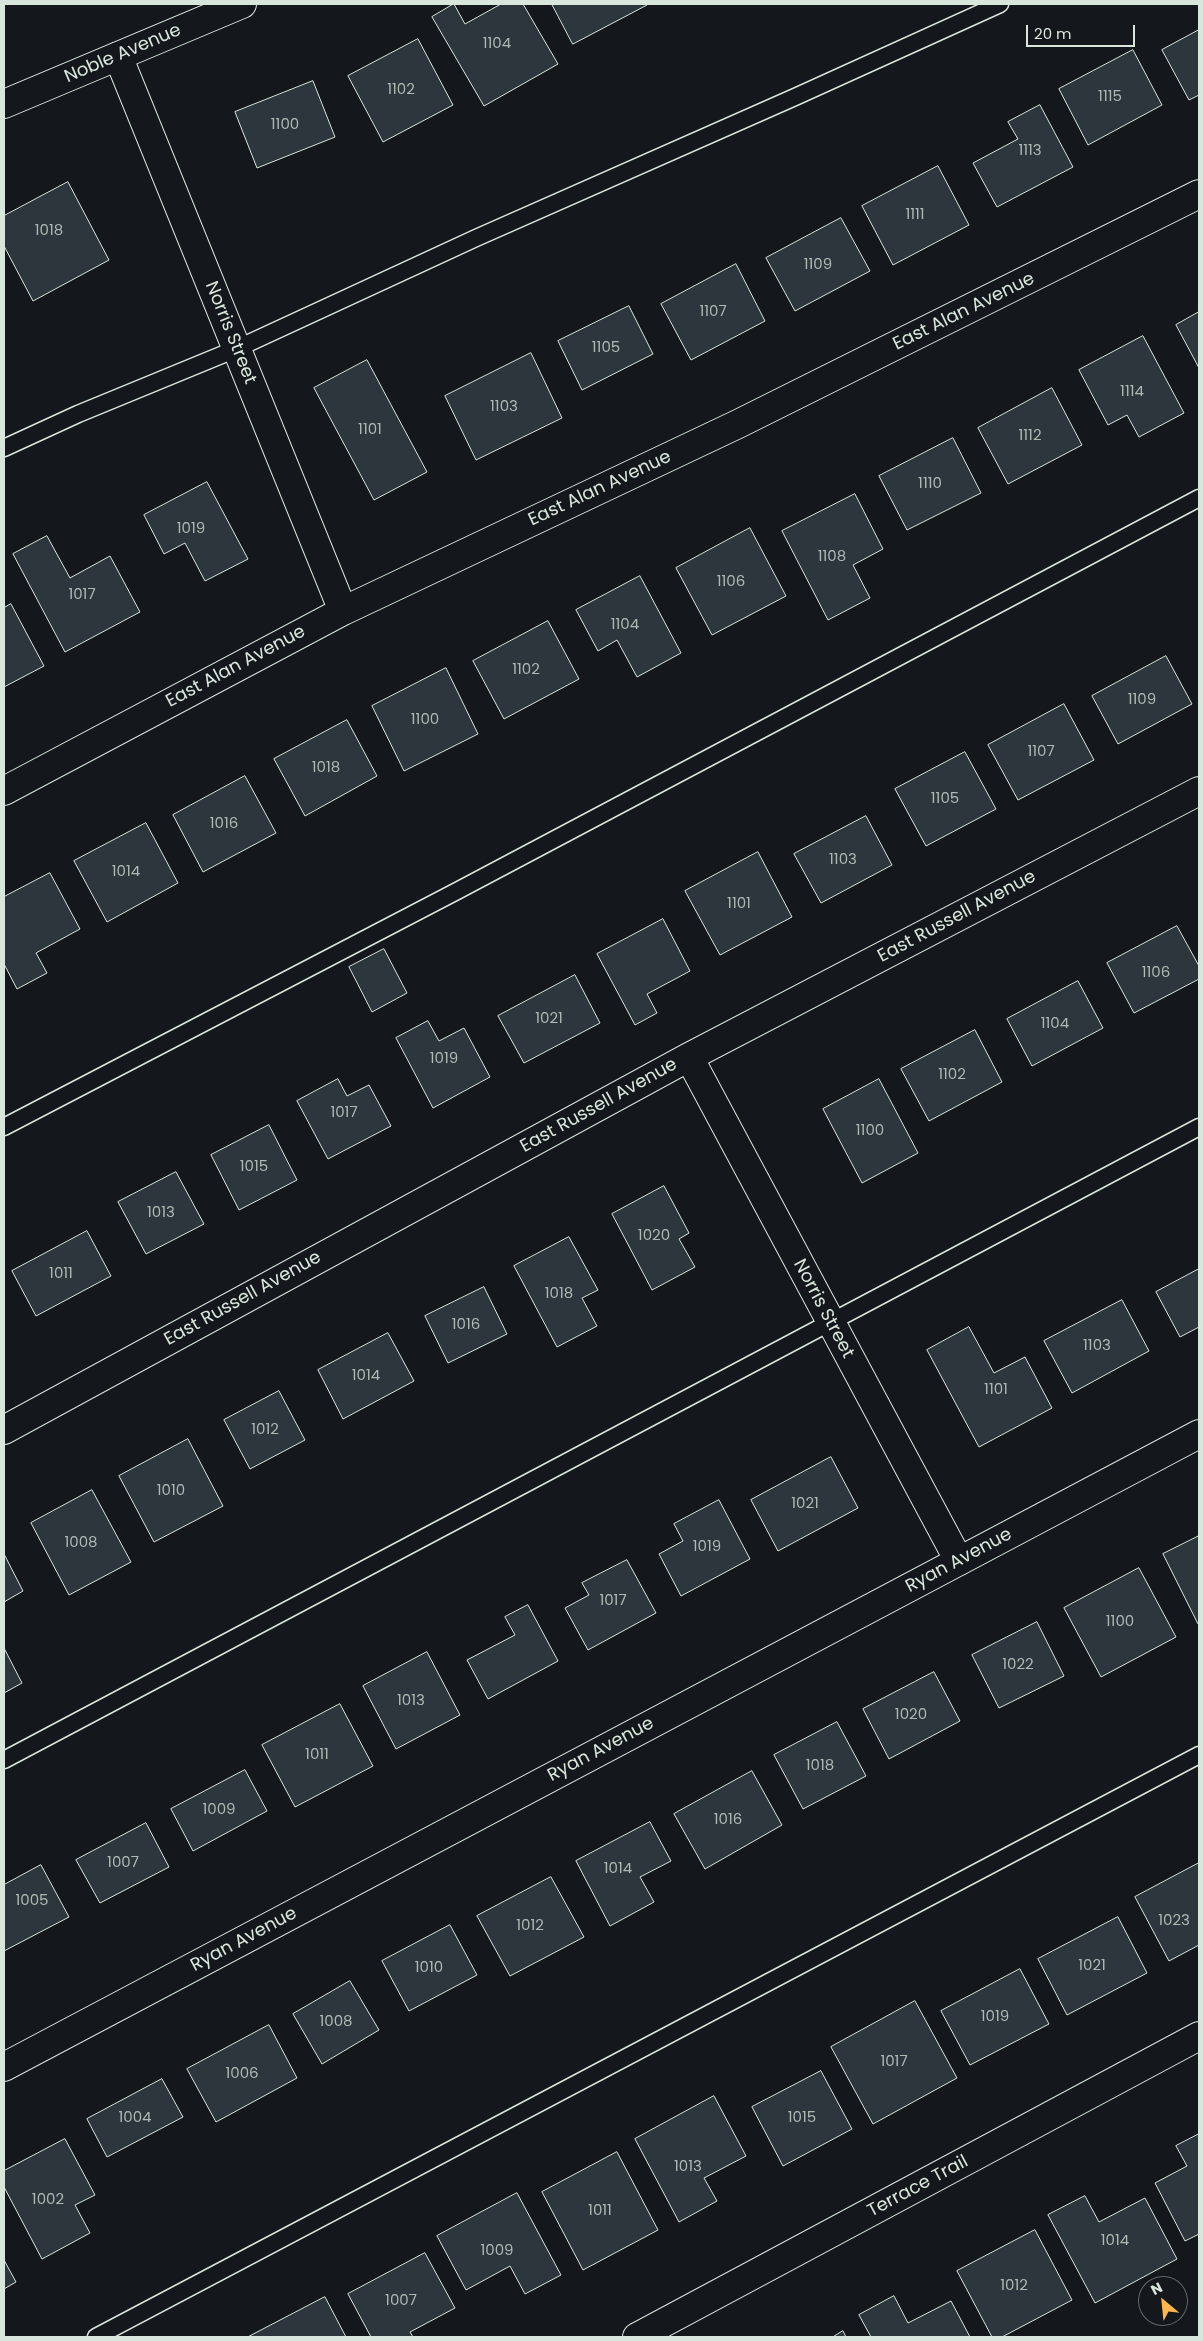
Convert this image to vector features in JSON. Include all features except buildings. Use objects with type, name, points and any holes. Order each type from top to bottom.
[{"type":"street","name":"Noble Avenue","points":[[4,104],[242,4]]},
{"type":"street","name":"Norris Street","points":[[118,56],[342,611]]},
{"type":"street","name":"East Alan Avenue","points":[[4,792],[342,611],[764,411],[1199,194]]},
{"type":"street","name":"East Russell Avenue","points":[[4,1430],[689,1057],[1199,791]]},
{"type":"street","name":"Norris Street","points":[[689,1057],[959,1561]]},
{"type":"street","name":"Ryan Avenue","points":[[4,2067],[1199,1434]]},
{"type":"street","name":"Terrace Trail","points":[[637,2337],[1199,2036]]},
{"type":"lane","points":[[4,448],[78,414],[236,349],[476,238],[1000,4]]},
{"type":"lane","points":[[4,1127],[448,895],[1199,498]]},
{"type":"lane","points":[[4,1760],[1199,1127]]},
{"type":"lane","points":[[96,2337],[1199,1755]]}]
